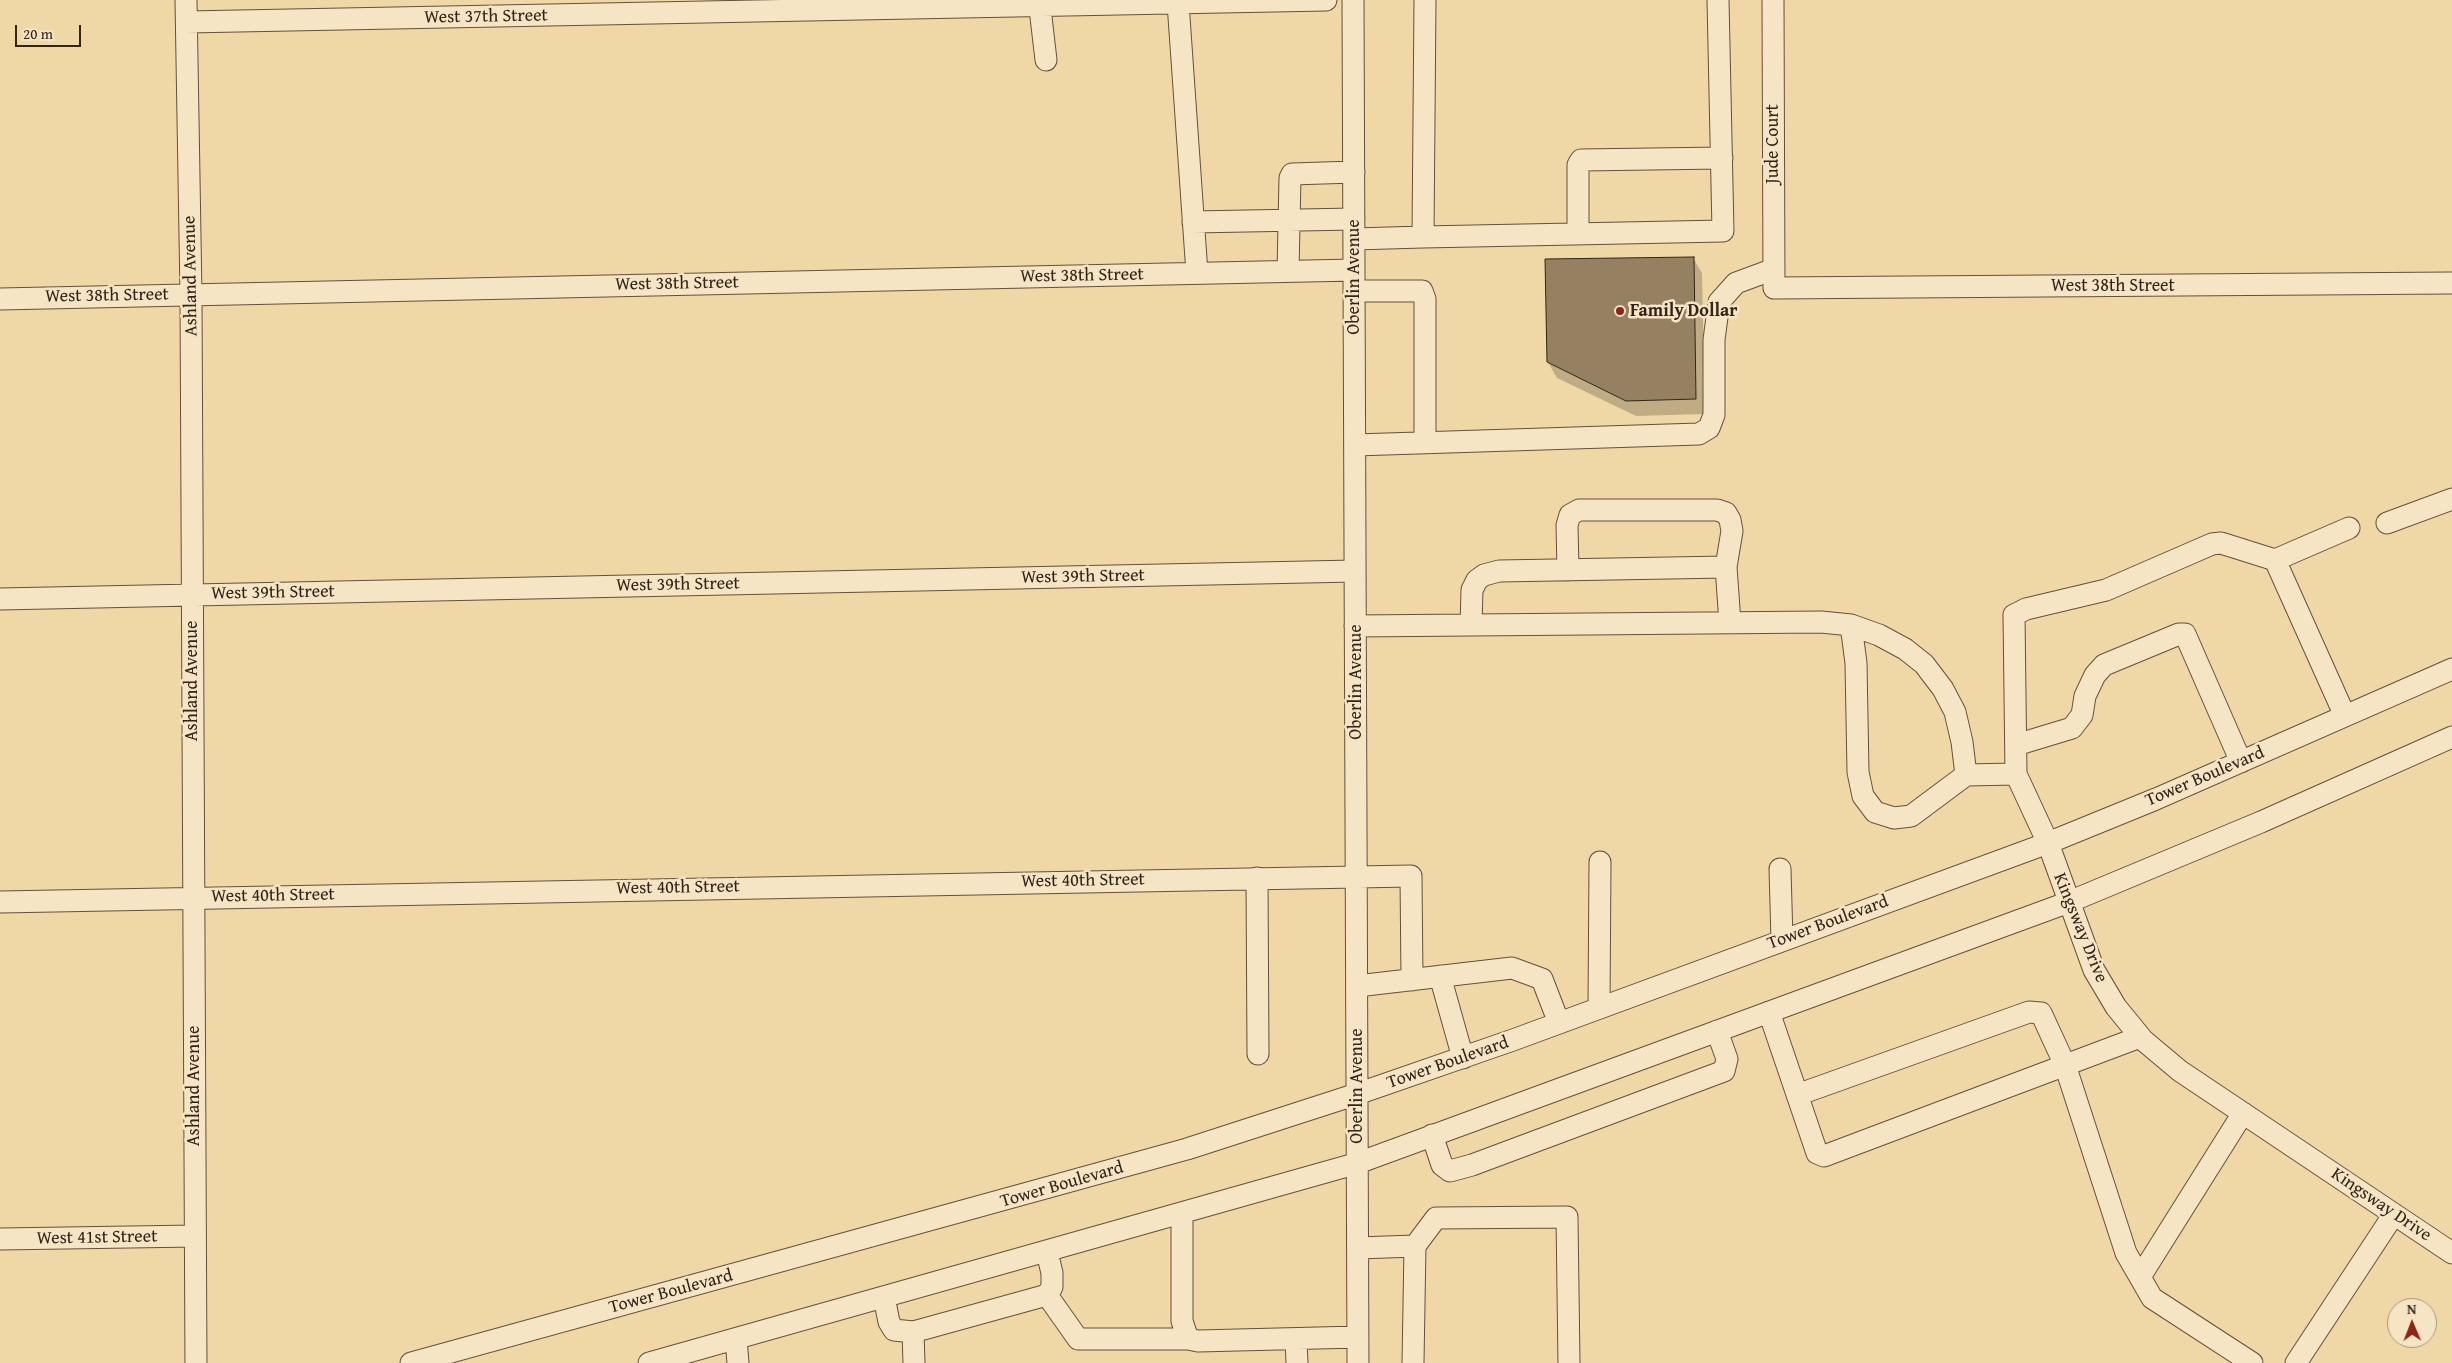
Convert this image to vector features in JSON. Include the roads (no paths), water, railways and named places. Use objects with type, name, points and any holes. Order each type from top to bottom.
[{"type":"street","name":"Ashland Avenue","points":[[186,0],[191,295],[196,1363]]},
{"type":"street","name":"West 37th Street","points":[[186,22],[1082,2],[1178,3],[1326,0]]},
{"type":"street","name":"Oberlin Avenue","points":[[1353,0],[1358,1363]]},
{"type":"street","points":[[1423,237],[1425,0]]},
{"type":"street","points":[[1193,222],[1289,220],[1423,237],[1723,231],[1718,0]]},
{"type":"street","name":"Jude Court","points":[[1773,0],[1774,278]]},
{"type":"street","points":[[1039,3],[1046,60]]},
{"type":"street","points":[[1178,3],[1197,273]]},
{"type":"street","points":[[1578,234],[1578,164],[1581,160],[1722,158]]},
{"type":"street","points":[[1288,272],[1290,178],[1292,174],[1354,172]]},
{"type":"street","name":"West 38th Street","points":[[0,299],[1288,272],[1422,291],[1425,299],[1425,442]]},
{"type":"street","name":"West 38th Street","points":[[1355,445],[1699,434],[1709,428],[1714,415],[1714,340],[1719,302],[1736,283],[1774,278],[2452,283]]},
{"type":"street","points":[[2387,523],[2452,499]]},
{"type":"street","points":[[1568,570],[1567,525],[1570,516],[1579,510],[1716,510],[1726,513],[1730,520],[1732,531],[1726,568],[1730,623]]},
{"type":"street","points":[[2345,716],[2275,560],[2349,528]]},
{"type":"street","name":"Kingsway Drive","points":[[2275,560],[2221,543],[2212,544],[2106,590],[2026,609],[2014,615],[2016,774],[2048,843],[2094,970],[2116,1007],[2140,1037],[2180,1071],[2452,1253]]},
{"type":"street","points":[[1471,625],[1472,590],[1477,580],[1484,575],[1500,571],[1726,568]]},
{"type":"street","name":"West 39th Street","points":[[0,599],[1355,571]]},
{"type":"street","points":[[1355,626],[1822,622],[1852,625],[1879,635],[1905,649],[1924,664],[1943,689],[1955,712],[1962,742],[1966,775]]},
{"type":"street","points":[[1852,625],[1856,663],[1858,772],[1863,796],[1875,812],[1894,818],[1911,816],[1966,775],[2016,774]]},
{"type":"street","points":[[2016,745],[2072,728],[2082,715],[2084,696],[2095,674],[2104,664],[2178,634],[2184,634],[2241,762]]},
{"type":"street","name":"Tower Boulevard","points":[[411,1363],[1187,1149],[1463,1058],[2048,843],[2241,762],[2452,669]]},
{"type":"street","points":[[649,1363],[1358,1163],[2069,902],[2261,822],[2452,737]]},
{"type":"street","points":[[1599,1008],[1600,862]]},
{"type":"street","points":[[1780,869],[1782,940]]},
{"type":"street","name":"West 40th Street","points":[[0,902],[1356,875],[1411,876],[1412,980]]},
{"type":"street","points":[[1257,878],[1258,1054]]},
{"type":"street","points":[[1357,986],[1512,968],[1542,979],[1559,1023]]},
{"type":"street","points":[[1440,976],[1463,1058]]},
{"type":"street","points":[[1770,1012],[1817,1153],[1824,1156],[2140,1037]]},
{"type":"street","points":[[1797,1095],[2029,1012],[2041,1013],[2065,1065],[2126,1253],[2152,1298],[2252,1363]]},
{"type":"street","points":[[1432,1136],[1442,1165],[1450,1171],[1481,1162],[1724,1071],[1728,1059],[1717,1031]]},
{"type":"street","points":[[2140,1277],[2243,1112]]},
{"type":"street","points":[[1182,1213],[1182,1321],[1188,1339]]},
{"type":"street","points":[[2296,1363],[2394,1214]]},
{"type":"street","points":[[1413,1363],[1415,1246],[1436,1218],[1567,1217],[1569,1363]]},
{"type":"street","name":"West 41st Street","points":[[0,1239],[195,1236]]},
{"type":"street","points":[[1358,1248],[1415,1246]]},
{"type":"street","points":[[884,1297],[889,1322],[894,1330],[913,1332],[1046,1295],[1052,1287],[1052,1274],[1047,1252]]},
{"type":"street","points":[[1046,1295],[1078,1339],[1296,1339],[1358,1337]]},
{"type":"street","points":[[913,1332],[914,1363]]},
{"type":"street","points":[[736,1339],[738,1363]]},
{"type":"street","points":[[1296,1339],[1297,1363]]},
{"type":"place","name":"Family Dollar","points":[[1620,311]]}]
